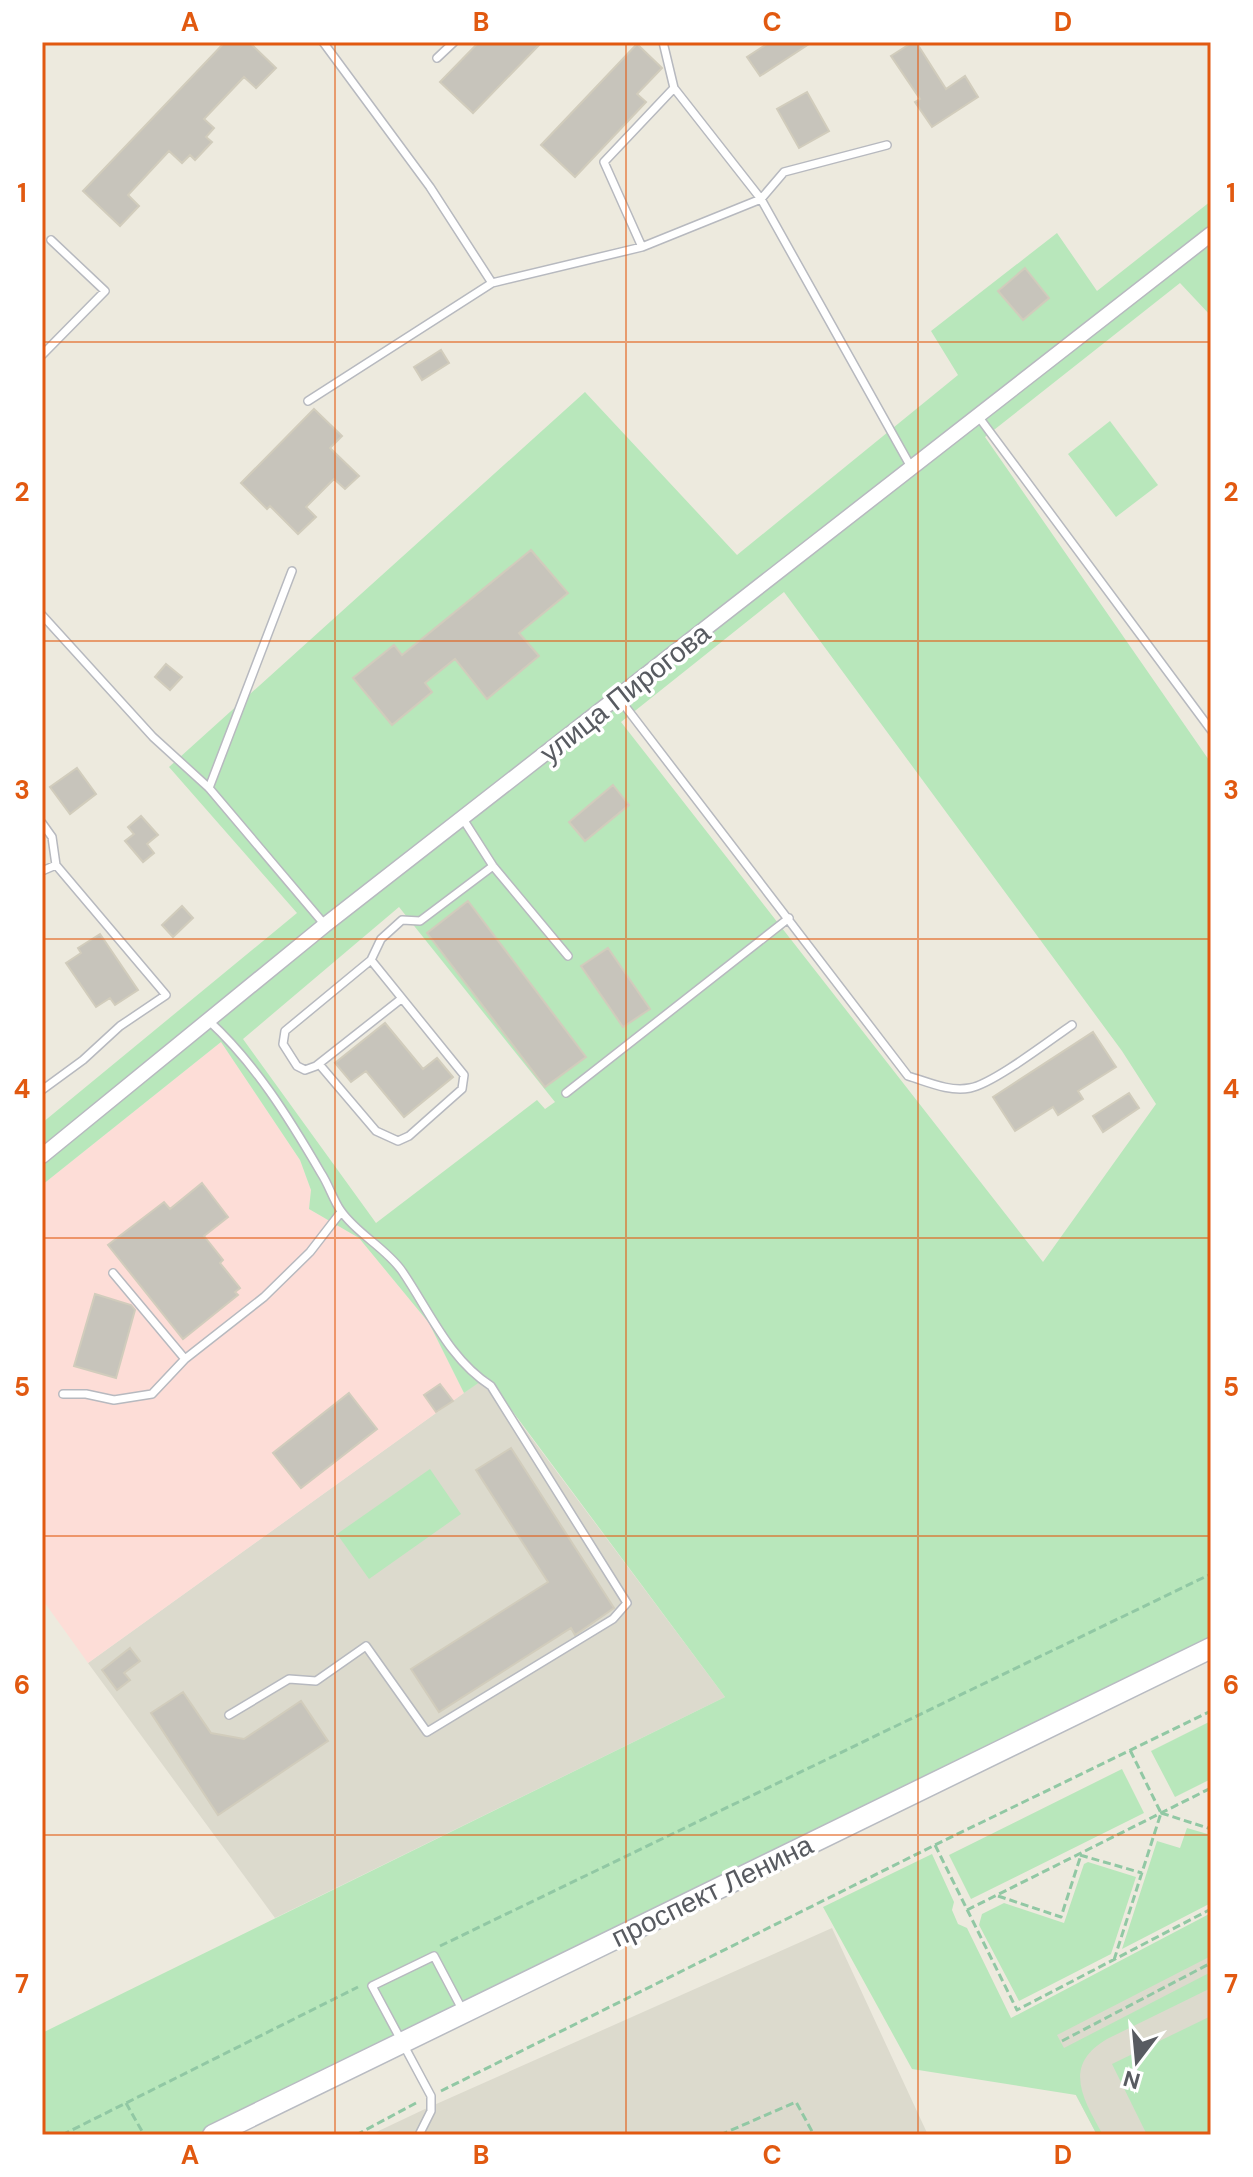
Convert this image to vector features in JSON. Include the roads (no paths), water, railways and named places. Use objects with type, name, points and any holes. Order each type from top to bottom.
[{"type":"main road","name":"проспект Ленина","points":[[213,2135],[1211,1648]]},
{"type":"street","name":"улица Пирогова","points":[[42,1156],[325,925],[1211,234]]},
{"type":"lane","points":[[437,58],[454,42]]},
{"type":"lane","points":[[663,42],[674,88],[761,199],[911,467]]},
{"type":"lane","points":[[325,43],[430,187],[492,283]]},
{"type":"lane","points":[[642,247],[604,162],[674,88]]},
{"type":"lane","points":[[308,401],[492,283],[642,247],[761,199],[784,172],[887,145]]},
{"type":"lane","points":[[42,355],[105,291],[51,240]]},
{"type":"lane","points":[[978,416],[1211,730]]},
{"type":"lane","points":[[209,788],[292,571]]},
{"type":"lane","points":[[42,615],[153,737],[209,788],[325,925]]},
{"type":"lane","points":[[618,697],[908,1076],[945,1088],[970,1088],[986,1082],[1072,1025]]},
{"type":"lane","points":[[463,819],[493,866],[568,956]]},
{"type":"lane","points":[[42,823],[52,837],[56,865],[166,995],[120,1026],[83,1060],[42,1090]]},
{"type":"lane","points":[[42,871],[56,865]]},
{"type":"lane","points":[[401,999],[319,1064],[305,1070],[297,1066],[283,1044],[285,1031],[371,960],[381,939],[402,920],[420,921],[493,866]]},
{"type":"lane","points":[[566,1093],[789,918]]},
{"type":"lane","points":[[319,1064],[376,1131],[390,1140],[398,1141],[409,1136],[457,1096],[465,1080],[371,960]]},
{"type":"lane","points":[[208,1020],[234,1044],[271,1093],[323,1175],[341,1212],[400,1267],[452,1350],[472,1374],[491,1386],[627,1603],[613,1619],[427,1732],[366,1646],[316,1681],[289,1679],[229,1715]]},
{"type":"lane","points":[[63,1394],[86,1394],[114,1400],[152,1394],[185,1359],[264,1297],[310,1252],[341,1212]]},
{"type":"lane","points":[[113,1273],[185,1359]]},
{"type":"lane","points":[[419,2135],[431,2111],[431,2096],[372,1986],[434,1956],[463,2012]]}]
